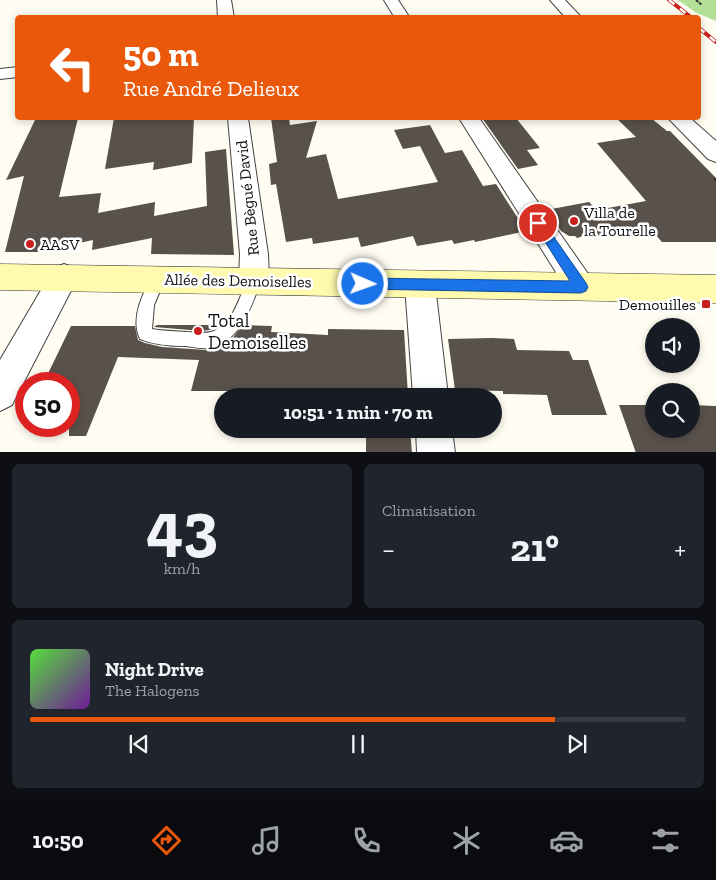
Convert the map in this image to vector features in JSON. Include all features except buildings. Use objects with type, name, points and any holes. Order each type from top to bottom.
[{"type":"main road","name":"Allée des Demoiselles","points":[[0,277],[254,280],[420,286],[716,289]]},
{"type":"street","points":[[224,0],[226,15]]},
{"type":"street","points":[[391,0],[401,15]]},
{"type":"street","points":[[557,0],[572,15]]},
{"type":"street","points":[[0,74],[15,72]]},
{"type":"street","name":"Rue Bègué David","points":[[238,120],[254,254],[254,280]]},
{"type":"street","points":[[470,120],[581,287]]},
{"type":"street","points":[[680,120],[716,154]]},
{"type":"street","points":[[0,393],[64,278]]},
{"type":"street","points":[[420,286],[430,388]]},
{"type":"street","points":[[435,438],[436,452]]},
{"type":"lane","points":[[158,278],[146,302],[145,334],[156,338],[210,340],[223,335],[233,326],[242,313],[254,280]]},
{"type":"path","points":[[696,0],[702,5]]},
{"type":"green space","points":[[678,0],[716,0],[716,21],[695,12]]},
{"type":"railway","points":[[669,0],[688,15]]},
{"type":"railway","points":[[701,30],[716,42]]},
{"type":"place","name":"Villa de la Tourelle","points":[[574,221]]},
{"type":"place","name":"AASV","points":[[30,244]]},
{"type":"place","name":"Demouilles","points":[[706,304]]},
{"type":"place","name":"Total Demoiselles","points":[[198,331]]},
{"type":"route","points":[[363,284],[581,287],[538,223]]}]
